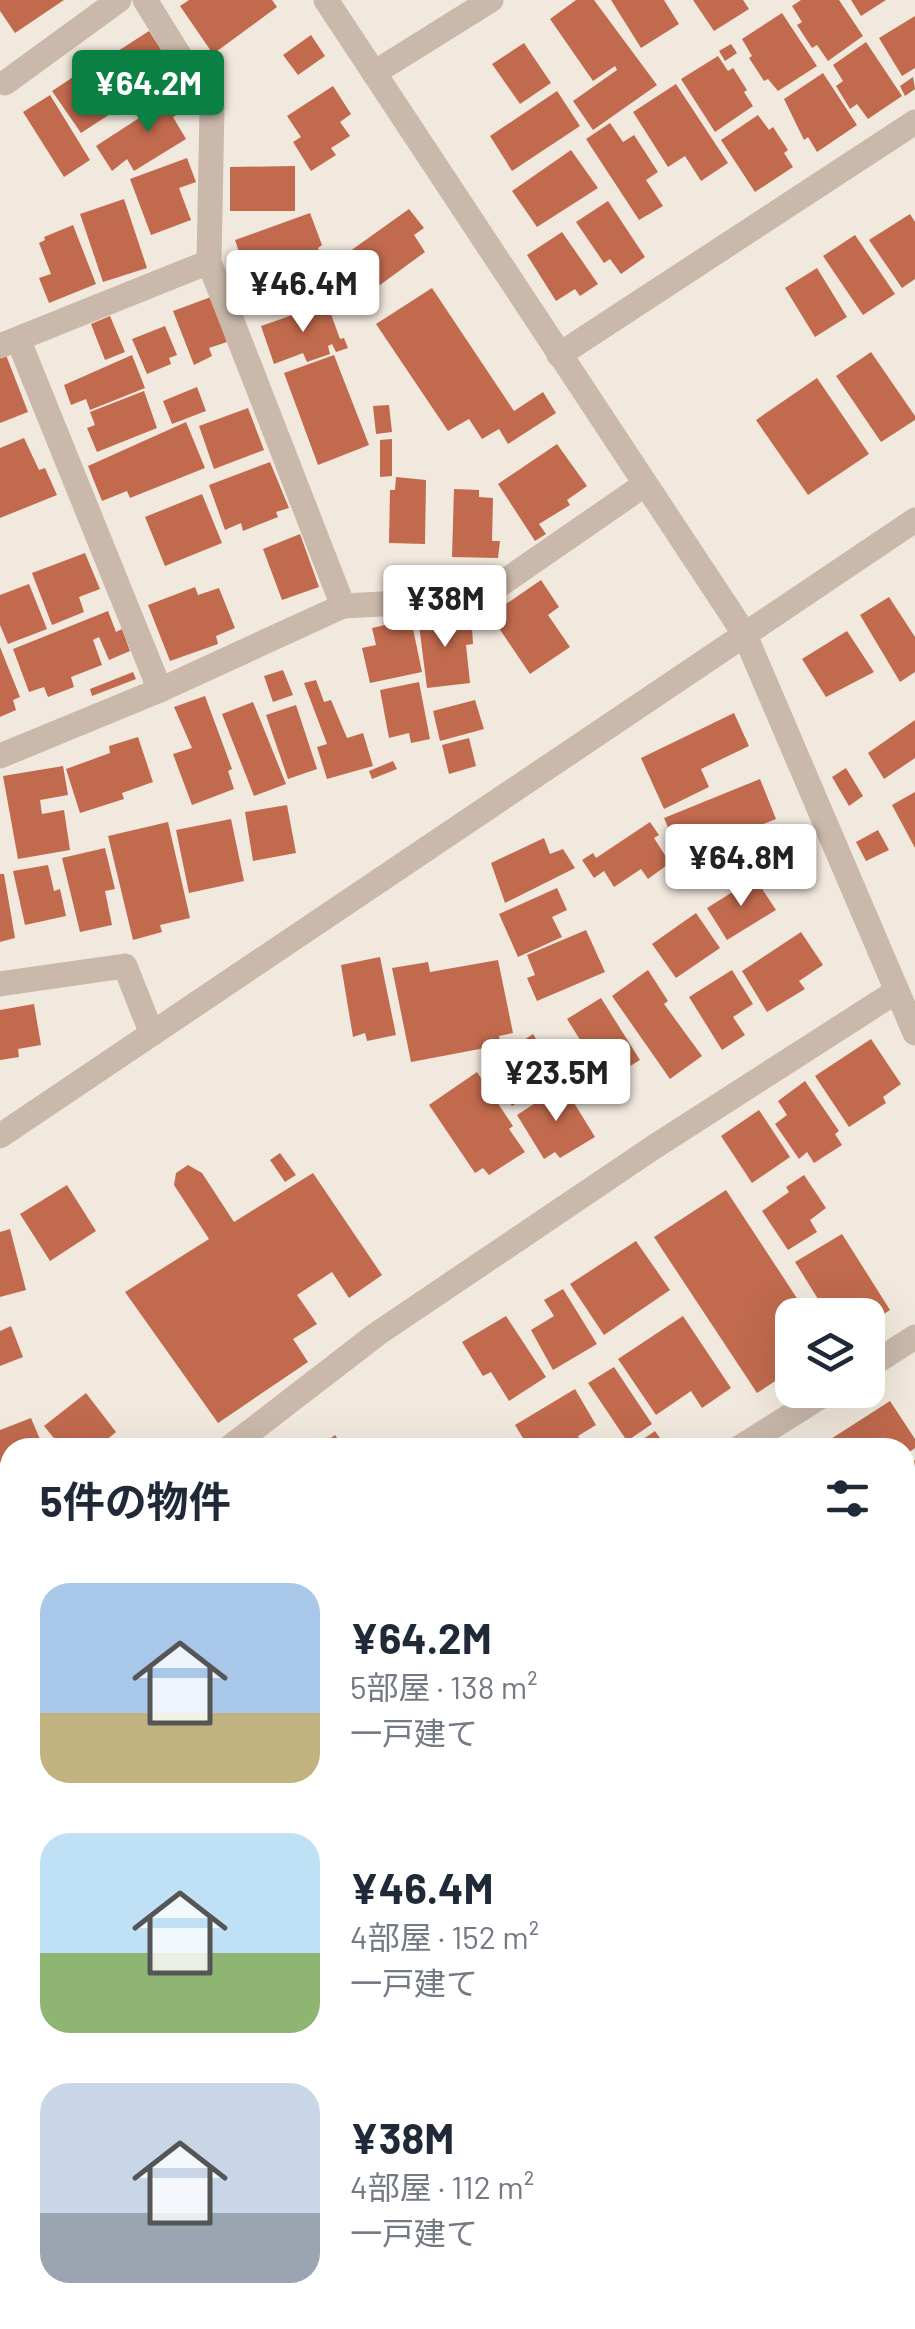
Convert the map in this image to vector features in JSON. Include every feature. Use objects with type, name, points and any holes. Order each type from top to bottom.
[{"type":"street","points":[[2,81],[119,0]]},
{"type":"street","points":[[144,0],[212,108],[209,262],[343,606]]},
{"type":"street","points":[[326,0],[744,634],[915,1033]]},
{"type":"street","points":[[374,73],[490,0]]},
{"type":"street","points":[[558,354],[915,122]]},
{"type":"street","points":[[160,690],[9,342],[209,262]]},
{"type":"street","points":[[0,756],[160,690],[343,606],[479,599],[644,485]]},
{"type":"street","points":[[0,1136],[915,520]]},
{"type":"street","points":[[0,984],[125,966],[152,1034]]},
{"type":"street","points":[[242,1438],[377,1334],[654,1147],[897,992]]},
{"type":"street","points":[[885,1356],[915,1337]]},
{"type":"street","points":[[755,1438],[802,1408]]},
{"type":"building","points":[[0,0],[64,0],[15,33],[0,11]]},
{"type":"building","points":[[189,0],[272,0],[277,7],[213,54],[180,6]]},
{"type":"building","points":[[576,0],[594,0],[657,85],[593,130],[573,101],[617,70],[615,66],[593,81],[550,19]]},
{"type":"building","points":[[611,0],[664,0],[679,24],[641,48]]},
{"type":"building","points":[[693,0],[743,0],[749,9],[714,31]]},
{"type":"building","points":[[801,0],[839,0],[863,36],[828,61],[817,45],[812,48],[797,25],[802,22],[792,6]]},
{"type":"building","points":[[851,0],[886,0],[861,16]]},
{"type":"building","points":[[782,13],[817,66],[778,91],[768,79],[764,81],[742,39]]},
{"type":"building","points":[[915,16],[915,68],[902,76],[879,38]]},
{"type":"building","points":[[149,31],[176,73],[131,102],[104,60]]},
{"type":"building","points":[[311,35],[325,56],[298,75],[283,55]]},
{"type":"building","points":[[866,42],[902,96],[868,119],[857,104],[850,109],[836,86],[843,81],[833,65]]},
{"type":"building","points":[[524,43],[551,83],[520,104],[492,64]]},
{"type":"building","points":[[731,44],[737,53],[725,61],[719,51]]},
{"type":"building","points":[[718,56],[728,71],[733,68],[753,106],[715,132],[681,79]]},
{"type":"building","points":[[99,60],[127,103],[81,133],[52,91]]},
{"type":"building","points":[[823,73],[857,125],[817,152],[808,137],[804,140],[784,99]]},
{"type":"building","points":[[913,77],[915,89],[905,96],[900,86]]},
{"type":"building","points":[[676,84],[728,163],[701,181],[685,156],[668,167],[633,112]]},
{"type":"building","points":[[333,86],[351,114],[340,122],[350,136],[331,148],[336,155],[311,171],[293,142],[301,137],[287,116]]},
{"type":"building","points":[[187,87],[196,102],[173,117],[186,139],[134,171],[127,159],[112,171],[96,146]]},
{"type":"building","points":[[557,91],[580,126],[512,171],[490,136]]},
{"type":"building","points":[[50,95],[90,160],[64,177],[23,112]]},
{"type":"building","points":[[758,115],[769,130],[773,127],[788,150],[784,153],[793,167],[755,192],[721,140]]},
{"type":"building","points":[[610,123],[623,142],[634,135],[658,172],[646,180],[663,206],[639,220],[586,139]]},
{"type":"building","points":[[571,150],[598,188],[537,227],[512,191]]},
{"type":"building","points":[[187,158],[196,182],[179,188],[191,220],[151,235],[130,179]]},
{"type":"building","points":[[295,166],[295,211],[230,211],[230,167]]},
{"type":"building","points":[[124,199],[147,268],[103,282],[80,214]]},
{"type":"building","points":[[608,201],[645,257],[621,274],[610,259],[604,263],[576,222]]},
{"type":"building","points":[[409,209],[424,228],[414,235],[425,252],[365,296],[339,259]]},
{"type":"building","points":[[310,213],[322,245],[318,248],[325,270],[254,296],[235,240]]},
{"type":"building","points":[[910,214],[915,222],[915,279],[902,288],[869,240]]},
{"type":"building","points":[[73,225],[96,284],[49,303],[39,278],[51,274],[39,243]]},
{"type":"building","points":[[562,232],[598,284],[580,296],[575,289],[556,301],[527,255]]},
{"type":"building","points":[[855,235],[895,294],[863,315],[823,256]]},
{"type":"building","points":[[817,268],[847,317],[815,337],[785,288]]},
{"type":"building","points":[[432,288],[514,411],[543,392],[556,413],[508,444],[499,429],[482,439],[469,419],[448,431],[376,324]]},
{"type":"building","points":[[211,297],[227,342],[209,348],[212,356],[194,365],[173,311]]},
{"type":"building","points":[[327,303],[340,339],[344,338],[348,348],[336,352],[332,344],[328,346],[330,354],[307,362],[303,353],[274,364],[261,326]]},
{"type":"building","points":[[110,316],[125,352],[105,360],[91,324]]},
{"type":"building","points":[[165,326],[177,355],[169,358],[171,364],[147,374],[132,339]]},
{"type":"building","points":[[871,352],[915,416],[915,420],[881,442],[836,376]]},
{"type":"building","points":[[6,355],[28,412],[0,423],[0,357]]},
{"type":"building","points":[[132,355],[145,388],[90,410],[86,399],[71,405],[64,385]]},
{"type":"building","points":[[334,355],[369,445],[318,465],[284,373]]},
{"type":"building","points":[[817,378],[869,454],[808,495],[756,420]]},
{"type":"building","points":[[197,387],[206,411],[172,424],[163,401]]},
{"type":"building","points":[[144,391],[157,428],[97,452],[87,428],[95,425],[90,412]]},
{"type":"building","points":[[389,405],[392,432],[376,434],[373,406]]},
{"type":"building","points":[[248,408],[264,450],[214,469],[199,426]]},
{"type":"building","points":[[186,422],[205,468],[130,498],[127,491],[102,501],[88,466]]},
{"type":"building","points":[[24,438],[39,470],[45,468],[57,495],[0,518],[0,448]]},
{"type":"building","points":[[392,439],[392,476],[380,477],[380,440]]},
{"type":"building","points":[[557,444],[587,486],[567,500],[570,505],[539,524],[546,534],[535,541],[498,484]]},
{"type":"building","points":[[270,462],[289,508],[276,512],[278,517],[243,531],[241,523],[225,530],[209,485]]},
{"type":"building","points":[[396,477],[426,480],[425,544],[389,543],[390,490],[395,490]]},
{"type":"building","points":[[454,489],[479,490],[479,497],[493,498],[492,541],[500,541],[498,558],[452,557]]},
{"type":"building","points":[[202,494],[222,543],[165,566],[145,517]]},
{"type":"building","points":[[300,534],[319,587],[282,600],[263,549]]},
{"type":"building","points":[[85,553],[100,589],[79,597],[84,612],[52,625],[32,573]]},
{"type":"building","points":[[541,580],[559,607],[548,615],[570,647],[530,674],[490,615]]},
{"type":"building","points":[[29,584],[47,629],[8,644],[0,625],[0,595]]},
{"type":"building","points":[[195,587],[198,595],[219,588],[235,628],[216,636],[218,644],[170,661],[148,605]]},
{"type":"building","points":[[889,597],[915,637],[915,672],[900,682],[860,615]]},
{"type":"building","points":[[108,611],[116,632],[122,629],[130,651],[109,660],[99,637],[93,640],[102,665],[71,677],[74,687],[48,697],[44,687],[29,692],[13,649]]},
{"type":"building","points":[[457,611],[458,628],[472,628],[473,644],[466,645],[470,683],[427,688],[419,625],[426,624],[426,615]]},
{"type":"building","points":[[411,619],[422,672],[370,683],[362,648],[376,645],[372,628]]},
{"type":"building","points":[[847,631],[874,672],[826,697],[802,659]]},
{"type":"building","points":[[0,647],[20,697],[13,700],[16,710],[0,717]]},
{"type":"building","points":[[283,670],[293,695],[273,702],[264,676]]},
{"type":"building","points":[[133,672],[136,679],[92,696],[90,689]]},
{"type":"building","points":[[316,680],[324,702],[331,700],[347,738],[363,733],[373,766],[327,779],[317,747],[327,744],[304,683]]},
{"type":"building","points":[[419,682],[430,739],[411,743],[409,733],[389,738],[380,690]]},
{"type":"building","points":[[205,696],[232,769],[228,771],[234,789],[192,805],[173,754],[192,748],[174,707]]},
{"type":"building","points":[[475,700],[484,729],[440,741],[433,711]]},
{"type":"building","points":[[253,702],[286,784],[254,796],[222,714]]},
{"type":"building","points":[[296,705],[317,769],[288,779],[266,715]]},
{"type":"building","points":[[734,713],[749,746],[701,769],[709,787],[664,809],[641,758]]},
{"type":"building","points":[[915,720],[915,758],[884,779],[868,753]]},
{"type":"building","points":[[138,737],[153,782],[122,793],[124,799],[80,813],[66,769],[110,753],[109,746]]},
{"type":"building","points":[[469,738],[476,766],[449,774],[442,745]]},
{"type":"building","points":[[393,761],[397,769],[372,779],[369,771]]},
{"type":"building","points":[[63,766],[68,795],[40,800],[42,814],[64,810],[70,850],[18,859],[3,776]]},
{"type":"building","points":[[846,768],[863,796],[849,806],[832,777]]},
{"type":"building","points":[[760,779],[776,819],[748,830],[752,840],[700,862],[690,838],[675,844],[664,818]]},
{"type":"building","points":[[915,792],[915,848],[892,805]]},
{"type":"building","points":[[287,805],[296,853],[253,861],[245,812]]},
{"type":"building","points":[[231,819],[244,881],[189,893],[176,830]]},
{"type":"building","points":[[168,822],[190,918],[160,925],[162,932],[133,940],[108,836]]},
{"type":"building","points":[[650,822],[659,835],[654,838],[670,863],[648,879],[641,869],[614,887],[604,871],[594,878],[582,860],[593,853],[596,858]]},
{"type":"building","points":[[878,830],[889,850],[866,861],[856,842]]},
{"type":"building","points":[[544,838],[550,854],[563,849],[575,868],[505,903],[491,863]]},
{"type":"building","points":[[105,848],[115,889],[105,891],[112,925],[80,932],[62,858]]},
{"type":"building","points":[[48,865],[54,891],[60,889],[66,916],[25,925],[13,871]]},
{"type":"building","points":[[0,874],[4,874],[15,938],[0,942]]},
{"type":"building","points":[[755,878],[776,910],[727,940],[707,908]]},
{"type":"building","points":[[557,888],[567,910],[552,917],[562,937],[518,957],[499,914]]},
{"type":"building","points":[[696,913],[720,948],[676,978],[652,944]]},
{"type":"building","points":[[586,930],[605,972],[537,1001],[527,978],[535,975],[527,955]]},
{"type":"building","points":[[801,932],[823,965],[799,981],[805,989],[767,1012],[742,971]]},
{"type":"building","points":[[380,957],[396,1035],[367,1041],[365,1033],[353,1037],[341,965]]},
{"type":"building","points":[[498,960],[513,1033],[499,1036],[501,1045],[411,1062],[392,968],[428,962],[430,972]]},
{"type":"building","points":[[648,970],[668,1001],[664,1004],[702,1056],[670,1079],[612,996]]},
{"type":"building","points":[[732,970],[753,1004],[733,1017],[745,1035],[722,1050],[689,997]]},
{"type":"building","points":[[601,998],[640,1060],[606,1081],[567,1019]]},
{"type":"building","points":[[34,1004],[41,1045],[18,1049],[19,1057],[0,1060],[0,1010]]},
{"type":"building","points":[[533,1034],[554,1068],[531,1083],[536,1091],[512,1106],[486,1065]]},
{"type":"building","points":[[871,1039],[901,1084],[883,1097],[886,1103],[849,1127],[815,1076]]},
{"type":"building","points":[[477,1072],[513,1126],[509,1129],[525,1152],[489,1175],[483,1168],[475,1173],[429,1105]]},
{"type":"building","points":[[805,1081],[839,1131],[835,1134],[842,1145],[814,1163],[807,1152],[799,1159],[775,1124],[787,1115],[778,1101]]},
{"type":"building","points":[[563,1085],[595,1137],[560,1158],[555,1152],[544,1159],[517,1115]]},
{"type":"building","points":[[759,1110],[790,1157],[752,1183],[721,1136]]},
{"type":"building","points":[[280,1153],[296,1175],[285,1182],[270,1160]]},
{"type":"building","points":[[188,1165],[202,1173],[234,1222],[313,1173],[382,1275],[349,1298],[332,1272],[297,1295],[317,1324],[293,1339],[308,1362],[218,1423],[125,1292],[209,1239],[174,1185],[176,1173]]},
{"type":"building","points":[[804,1175],[826,1208],[810,1220],[817,1232],[788,1250],[762,1211],[789,1192],[786,1187]]},
{"type":"building","points":[[67,1185],[96,1231],[50,1261],[20,1214]]},
{"type":"building","points":[[726,1190],[797,1298],[775,1298],[775,1381],[757,1393],[654,1237]]},
{"type":"building","points":[[10,1229],[26,1290],[0,1297],[0,1232]]},
{"type":"building","points":[[842,1234],[882,1298],[817,1298],[795,1262]]},
{"type":"building","points":[[636,1241],[670,1290],[604,1335],[570,1284]]},
{"type":"building","points":[[563,1289],[597,1344],[553,1370],[531,1330],[554,1316],[544,1300]]},
{"type":"building","points":[[506,1316],[546,1377],[509,1401],[491,1372],[483,1376],[462,1342]]},
{"type":"building","points":[[683,1316],[731,1388],[702,1408],[691,1391],[656,1415],[618,1359]]},
{"type":"building","points":[[11,1326],[23,1357],[0,1366],[0,1331]]},
{"type":"building","points":[[614,1367],[652,1424],[625,1438],[588,1383]]},
{"type":"building","points":[[575,1389],[596,1425],[579,1438],[523,1438],[515,1425]]},
{"type":"building","points":[[86,1393],[116,1432],[109,1438],[54,1438],[44,1426]]},
{"type":"building","points":[[890,1401],[914,1438],[832,1438],[885,1408]]},
{"type":"building","points":[[31,1418],[39,1438],[0,1438],[0,1430]]}]
